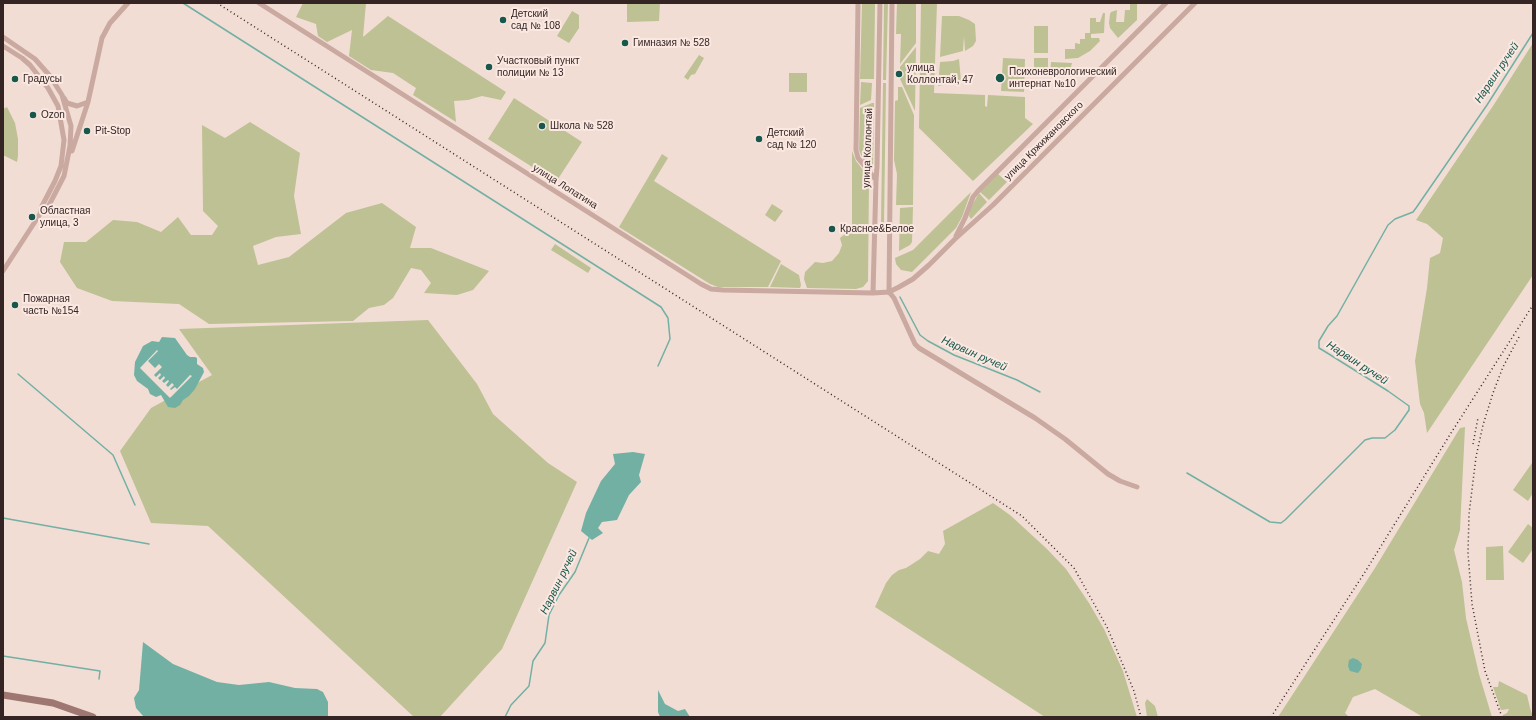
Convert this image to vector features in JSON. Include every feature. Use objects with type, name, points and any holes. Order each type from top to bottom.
[{"type":"street","points":[[40,214],[47,209],[53,199],[67,166],[88,102],[102,38],[110,23],[128,3]]},
{"type":"street","name":"улица Лопатина","points":[[259,3],[711,289],[873,294],[889,292]]},
{"type":"street","points":[[858,3],[856,150],[858,158],[876,180]]},
{"type":"street","name":"улица Коллонтай","points":[[873,294],[880,3]]},
{"type":"street","points":[[892,3],[889,292],[894,298],[915,344],[919,348],[1035,418],[1065,439],[1108,474],[1120,481],[1137,487]]},
{"type":"street","name":"улица Кржижановского","points":[[954,239],[965,218],[973,197],[978,191],[1166,3]]},
{"type":"street","name":"улица Кржижановского","points":[[889,292],[913,279],[929,265],[1195,3]]},
{"type":"street","points":[[3,37],[35,59],[50,76],[67,102],[77,106],[88,102]]},
{"type":"street","points":[[3,46],[22,58],[37,72],[54,97],[60,116],[64,140],[61,166],[42,206],[40,214],[3,271]]},
{"type":"street","points":[[62,95],[70,126],[70,146],[67,166]]},
{"type":"street","points":[[965,218],[972,224]]},
{"type":"street","points":[[3,695],[53,703],[93,717]]},
{"type":"green space","points":[[303,3],[366,3],[363,37],[388,16],[506,92],[501,100],[482,96],[468,100],[454,101],[456,122],[413,95],[416,88],[393,73],[371,70],[349,56],[352,30],[327,42],[318,36],[316,24],[296,17]]},
{"type":"green space","points":[[627,3],[660,3],[659,21],[627,22]]},
{"type":"green space","points":[[862,3],[875,3],[874,79],[860,79]]},
{"type":"green space","points":[[884,3],[888,3],[886,80],[883,80]]},
{"type":"green space","points":[[897,3],[916,3],[916,43],[900,64],[901,34],[896,34]]},
{"type":"green space","points":[[921,3],[937,3],[934,93],[985,95],[985,106],[987,107],[988,95],[1025,97],[1025,118],[1033,124],[973,181],[919,128]]},
{"type":"green space","points":[[1130,3],[1137,3],[1137,20],[1118,38],[1110,28],[1110,14],[1111,12],[1117,10],[1116,22],[1124,22],[1125,10],[1130,10]]},
{"type":"green space","points":[[572,11],[579,15],[579,28],[569,43],[557,36]]},
{"type":"green space","points":[[1103,13],[1105,13],[1104,33],[1091,34],[1091,38],[1099,38],[1100,41],[1090,51],[1078,58],[1065,59],[1065,49],[1075,49],[1075,43],[1080,44],[1080,39],[1085,39],[1085,33],[1090,33],[1090,18],[1096,18],[1096,22],[1100,22]]},
{"type":"green space","points":[[942,16],[959,16],[975,24],[976,41],[973,46],[965,51],[964,36],[963,51],[940,57]]},
{"type":"green space","points":[[1034,26],[1048,26],[1048,53],[1034,53]]},
{"type":"green space","points":[[1533,43],[1533,275],[1427,433],[1424,413],[1420,404],[1415,361],[1427,288],[1430,258],[1440,253],[1443,238],[1427,224],[1416,220],[1493,106]]},
{"type":"green space","points":[[916,47],[915,111],[900,79],[900,67]]},
{"type":"green space","points":[[699,55],[704,58],[695,74],[691,75],[688,80],[684,77]]},
{"type":"green space","points":[[1003,58],[1025,59],[1024,92],[1001,91]]},
{"type":"green space","points":[[1034,58],[1048,58],[1048,75],[1034,75]]},
{"type":"green space","points":[[959,59],[961,81],[938,86],[940,62]]},
{"type":"green space","points":[[1051,62],[1072,63],[1070,71],[1067,75],[1050,75]]},
{"type":"green space","points":[[789,73],[807,73],[807,92],[789,92]]},
{"type":"green space","points":[[861,82],[872,83],[871,100],[860,105]]},
{"type":"green space","points":[[883,83],[886,83],[883,225],[881,223]]},
{"type":"green space","points":[[898,87],[902,87],[914,115],[913,205],[896,205],[897,174],[894,160],[895,101],[898,100]]},
{"type":"green space","points":[[514,98],[582,142],[556,182],[488,139]]},
{"type":"green space","points":[[874,103],[873,166],[870,168],[863,160],[859,150],[860,108]]},
{"type":"green space","points":[[7,107],[15,123],[18,139],[17,162],[3,155],[3,109]]},
{"type":"green space","points":[[250,122],[300,153],[294,196],[301,234],[276,237],[253,246],[258,265],[289,257],[346,213],[382,203],[416,227],[410,248],[431,248],[489,271],[473,290],[457,295],[424,293],[431,283],[421,270],[411,268],[393,298],[384,305],[369,308],[353,321],[209,324],[179,304],[112,301],[77,288],[60,262],[64,242],[86,242],[113,220],[137,222],[161,232],[178,217],[191,235],[212,235],[218,226],[203,211],[202,125],[225,138]]},
{"type":"green space","points":[[852,151],[856,161],[869,180],[868,281],[863,287],[856,289],[807,288],[804,279],[805,272],[815,262],[823,263],[832,261],[839,253],[842,245],[840,238],[846,233],[852,232]]},
{"type":"green space","points":[[662,154],[668,158],[654,181],[781,261],[768,287],[718,287],[710,284],[619,227]]},
{"type":"green space","points":[[998,174],[1007,182],[989,200],[980,192]]},
{"type":"green space","points":[[971,192],[962,217],[956,228],[912,272],[901,270],[896,264],[895,258],[913,250]]},
{"type":"green space","points":[[979,193],[987,202],[971,219],[969,216],[970,209]]},
{"type":"green space","points":[[772,204],[783,211],[775,222],[765,215]]},
{"type":"green space","points":[[913,207],[912,242],[910,245],[899,251],[900,208]]},
{"type":"green space","points":[[555,244],[591,268],[588,273],[551,250]]},
{"type":"green space","points":[[781,264],[799,275],[801,285],[800,288],[770,287]]},
{"type":"green space","points":[[428,320],[477,384],[493,414],[548,463],[577,482],[502,649],[440,717],[414,717],[208,526],[151,523],[120,451],[151,408],[212,375],[179,329]]},
{"type":"green space","points":[[1465,427],[1460,530],[1454,550],[1462,582],[1466,618],[1479,674],[1492,717],[1423,717],[1375,689],[1353,697],[1345,713],[1349,717],[1278,717],[1375,568],[1460,428]]},
{"type":"green space","points":[[1532,463],[1533,493],[1528,501],[1513,490]]},
{"type":"green space","points":[[993,503],[1010,515],[1047,549],[1066,569],[1089,603],[1104,629],[1123,671],[1137,717],[1045,717],[875,607],[886,583],[892,575],[920,559],[928,551],[939,554],[945,544],[943,531]]},
{"type":"green space","points":[[1528,524],[1533,528],[1533,549],[1523,563],[1508,552]]},
{"type":"green space","points":[[1503,546],[1504,580],[1486,580],[1486,547]]},
{"type":"green space","points":[[1499,681],[1527,695],[1533,717],[1503,717],[1509,709],[1501,710],[1493,687],[1498,687]]},
{"type":"green space","points":[[1147,699],[1155,706],[1158,717],[1147,717],[1145,703]]},
{"type":"water","points":[[162,337],[175,338],[187,355],[197,358],[197,364],[203,368],[204,372],[195,389],[183,400],[180,405],[175,408],[168,407],[161,395],[156,397],[150,394],[148,389],[137,381],[134,375],[135,362],[143,346],[152,341],[159,342]],"holes":[[[157,350],[158,351],[148,361],[155,368],[159,364],[162,367],[154,375],[156,377],[160,373],[161,375],[158,378],[160,380],[164,376],[165,378],[162,381],[164,383],[168,380],[169,381],[166,385],[168,387],[172,383],[174,385],[170,389],[171,390],[175,387],[177,389],[190,375],[192,376],[170,398],[140,368]]]},
{"type":"water","points":[[633,452],[645,454],[639,475],[641,482],[629,495],[617,520],[602,522],[598,528],[603,533],[592,540],[581,531],[586,513],[601,481],[615,464],[613,454]]},
{"type":"water","points":[[143,642],[173,664],[217,682],[239,685],[269,682],[295,688],[317,689],[323,692],[328,702],[328,717],[144,717],[136,708],[134,698],[139,690]]},
{"type":"water","points":[[1353,658],[1362,664],[1358,673],[1350,671],[1348,666],[1349,660]]},
{"type":"water","points":[[658,690],[665,704],[678,711],[685,709],[690,717],[660,717],[658,712]]},
{"type":"waterway","points":[[183,3],[661,307],[668,318],[670,339],[658,366]]},
{"type":"waterway","name":"Нарвин ручей","points":[[1187,473],[1270,522],[1281,523],[1365,440],[1372,438],[1385,438],[1395,430],[1409,410],[1409,406],[1388,391],[1319,348],[1319,341],[1328,326],[1337,316],[1388,225],[1395,219],[1413,212],[1487,105],[1533,33]]},
{"type":"waterway","name":"Нарвин ручей","points":[[900,297],[920,335],[928,341],[954,355],[1017,380],[1040,392]]},
{"type":"waterway","points":[[18,374],[113,455],[135,505]]},
{"type":"waterway","points":[[3,518],[149,544]]},
{"type":"waterway","name":"Нарвин ручей","points":[[505,717],[511,705],[529,686],[533,661],[545,643],[549,615],[559,595],[575,572],[589,538]]},
{"type":"waterway","points":[[3,656],[100,671],[99,679]]},
{"type":"railway","points":[[217,3],[1022,516],[1074,568],[1107,627],[1134,691],[1141,717]]},
{"type":"railway","points":[[1271,717],[1365,572],[1451,433],[1533,305]]},
{"type":"railway","points":[[1502,717],[1485,671],[1472,604],[1468,553],[1469,514],[1476,457],[1483,425],[1503,367],[1520,335]]},
{"type":"railway","points":[[1473,444],[1478,418]]},
{"type":"place","name":"Детский сад № 108","points":[[503,20]]},
{"type":"place","name":"Гимназия № 528","points":[[625,43]]},
{"type":"place","name":"Участковый пункт полиции № 13","points":[[489,67]]},
{"type":"place","name":"улица Коллонтай, 47","points":[[899,74]]},
{"type":"place","name":"Психоневрологический интернат №10","points":[[1000,78]]},
{"type":"place","name":"Градусы","points":[[15,79]]},
{"type":"place","name":"Ozon","points":[[33,115]]},
{"type":"place","name":"Школа № 528","points":[[542,126]]},
{"type":"place","name":"Pit-Stop","points":[[87,131]]},
{"type":"place","name":"Детский сад № 120","points":[[759,139]]},
{"type":"place","name":"Областная улица, 3","points":[[32,217]]},
{"type":"place","name":"Красное&Белое","points":[[832,229]]},
{"type":"place","name":"Пожарная часть №154","points":[[15,305]]}]
